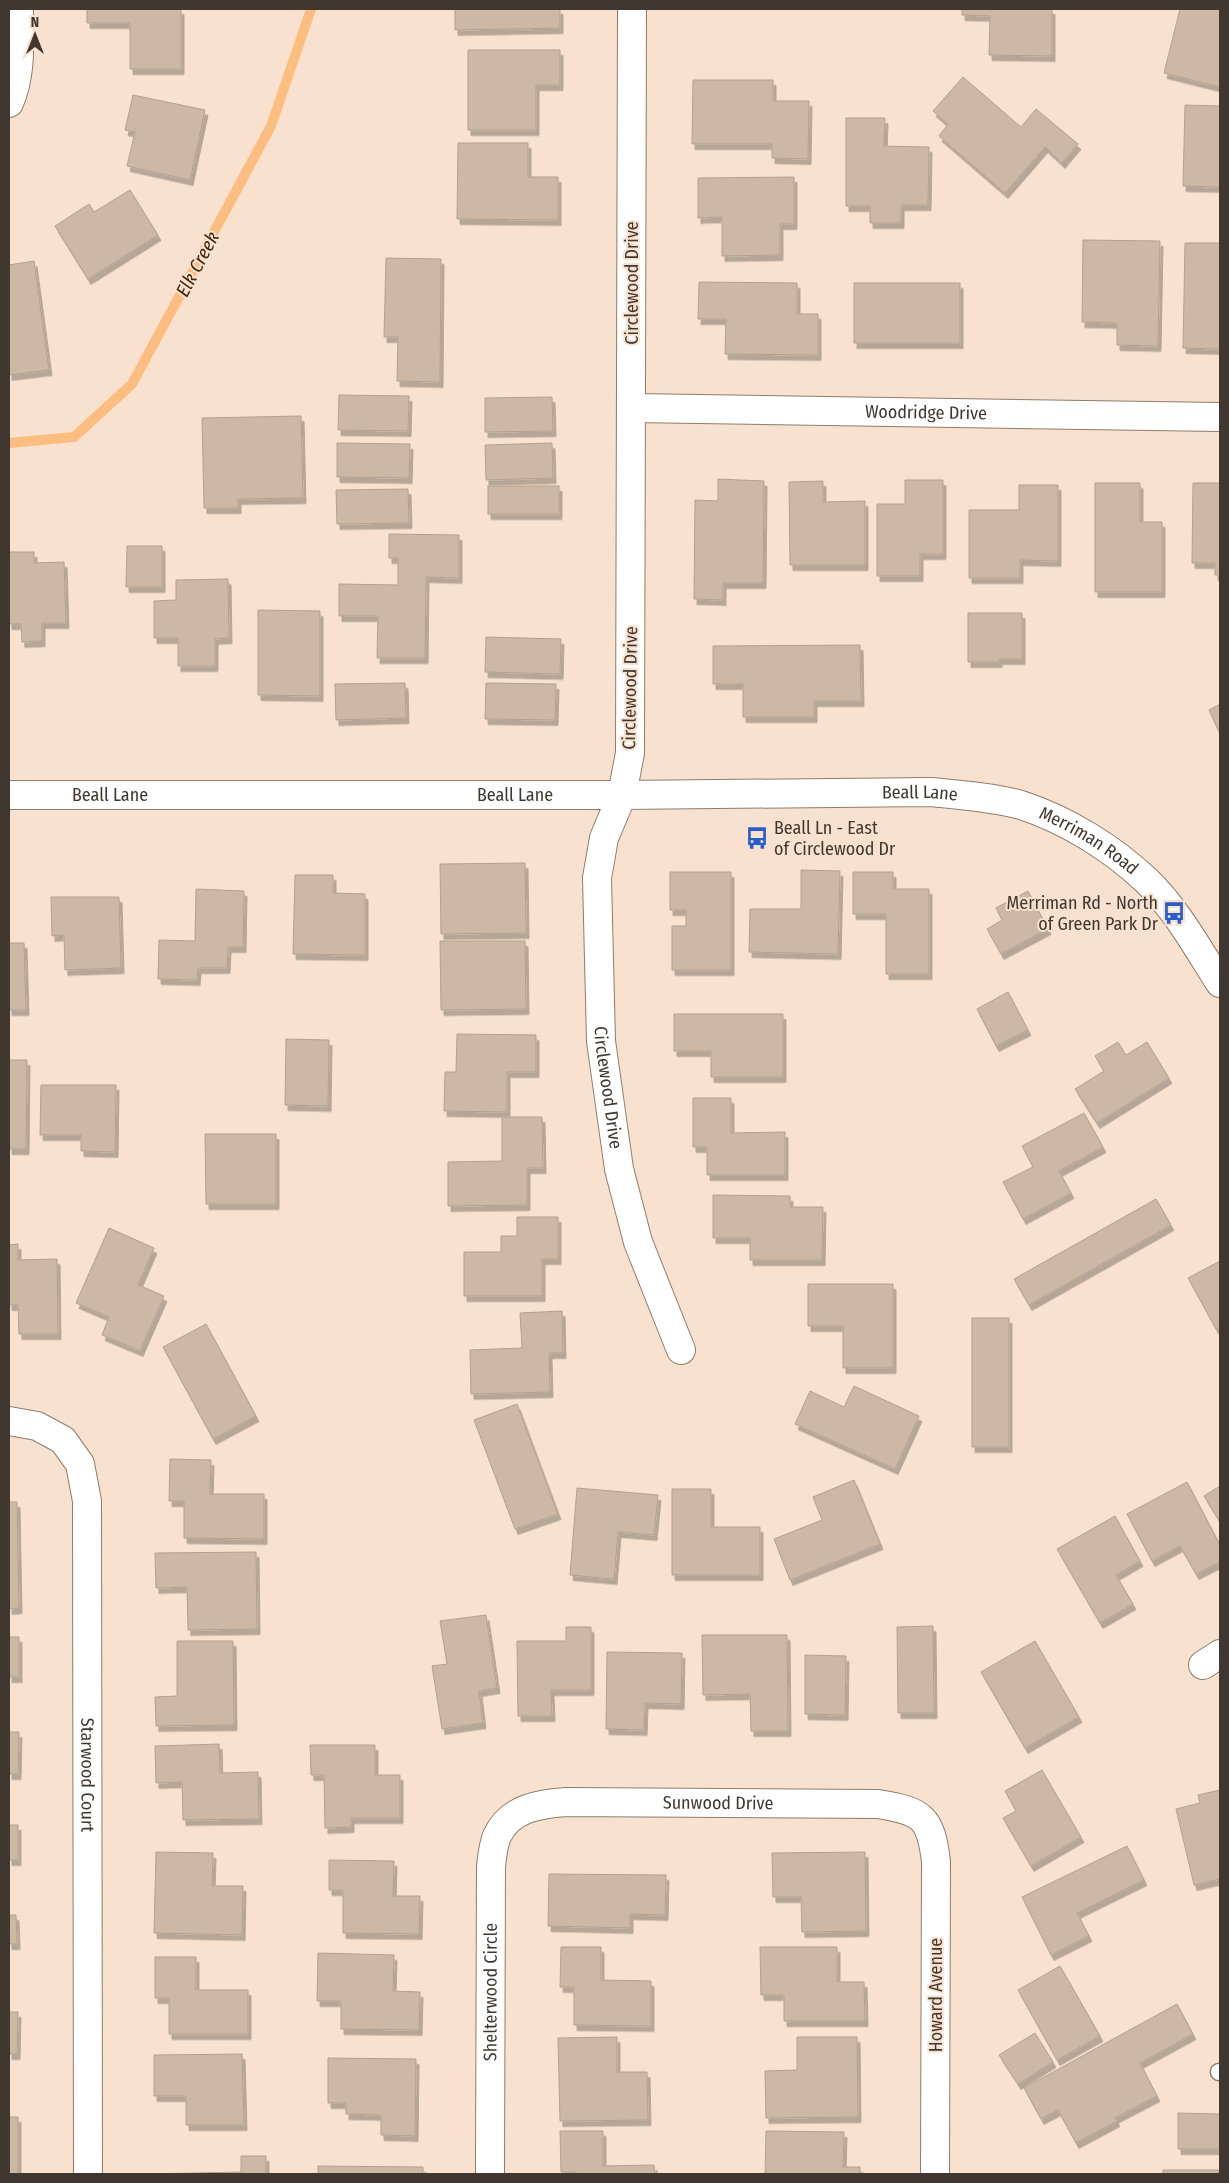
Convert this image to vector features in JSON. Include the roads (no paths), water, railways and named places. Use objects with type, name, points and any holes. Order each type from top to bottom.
[{"type":"street","points":[[9,103],[17,82],[19,9]]},
{"type":"street","name":"Circlewood Drive","points":[[632,9],[630,753],[622,795],[604,838],[597,878],[601,1041],[621,1178],[638,1242],[681,1350]]},
{"type":"street","name":"Woodridge Drive","points":[[632,408],[1220,417]]},
{"type":"street","name":"Beall Lane","points":[[9,795],[622,795],[931,792],[973,796],[1021,805]]},
{"type":"street","name":"Merriman Road","points":[[1021,805],[1073,828],[1113,852],[1148,882],[1174,913],[1220,983]]},
{"type":"street","name":"Starwood Court","points":[[9,1422],[37,1426],[63,1440],[80,1464],[88,1500],[88,2174]]},
{"type":"street","name":"Sunwood Drive","points":[[513,1814],[539,1804],[566,1802],[878,1804],[904,1808],[922,1818]]},
{"type":"street","name":"Shelterwood Circle","points":[[490,2174],[490,1867],[496,1836],[513,1814]]},
{"type":"street","name":"Howard Avenue","points":[[922,1818],[933,1836],[936,1862],[935,2174]]},
{"type":"waterway","name":"Elk Creek","points":[[9,443],[74,437],[132,384],[271,126],[311,9]]},
{"type":"place","name":"Beall Ln - East of Circlewood Dr","points":[[757,838]]},
{"type":"place","name":"Merriman Rd - North of Green Park Dr","points":[[1174,913]]}]
